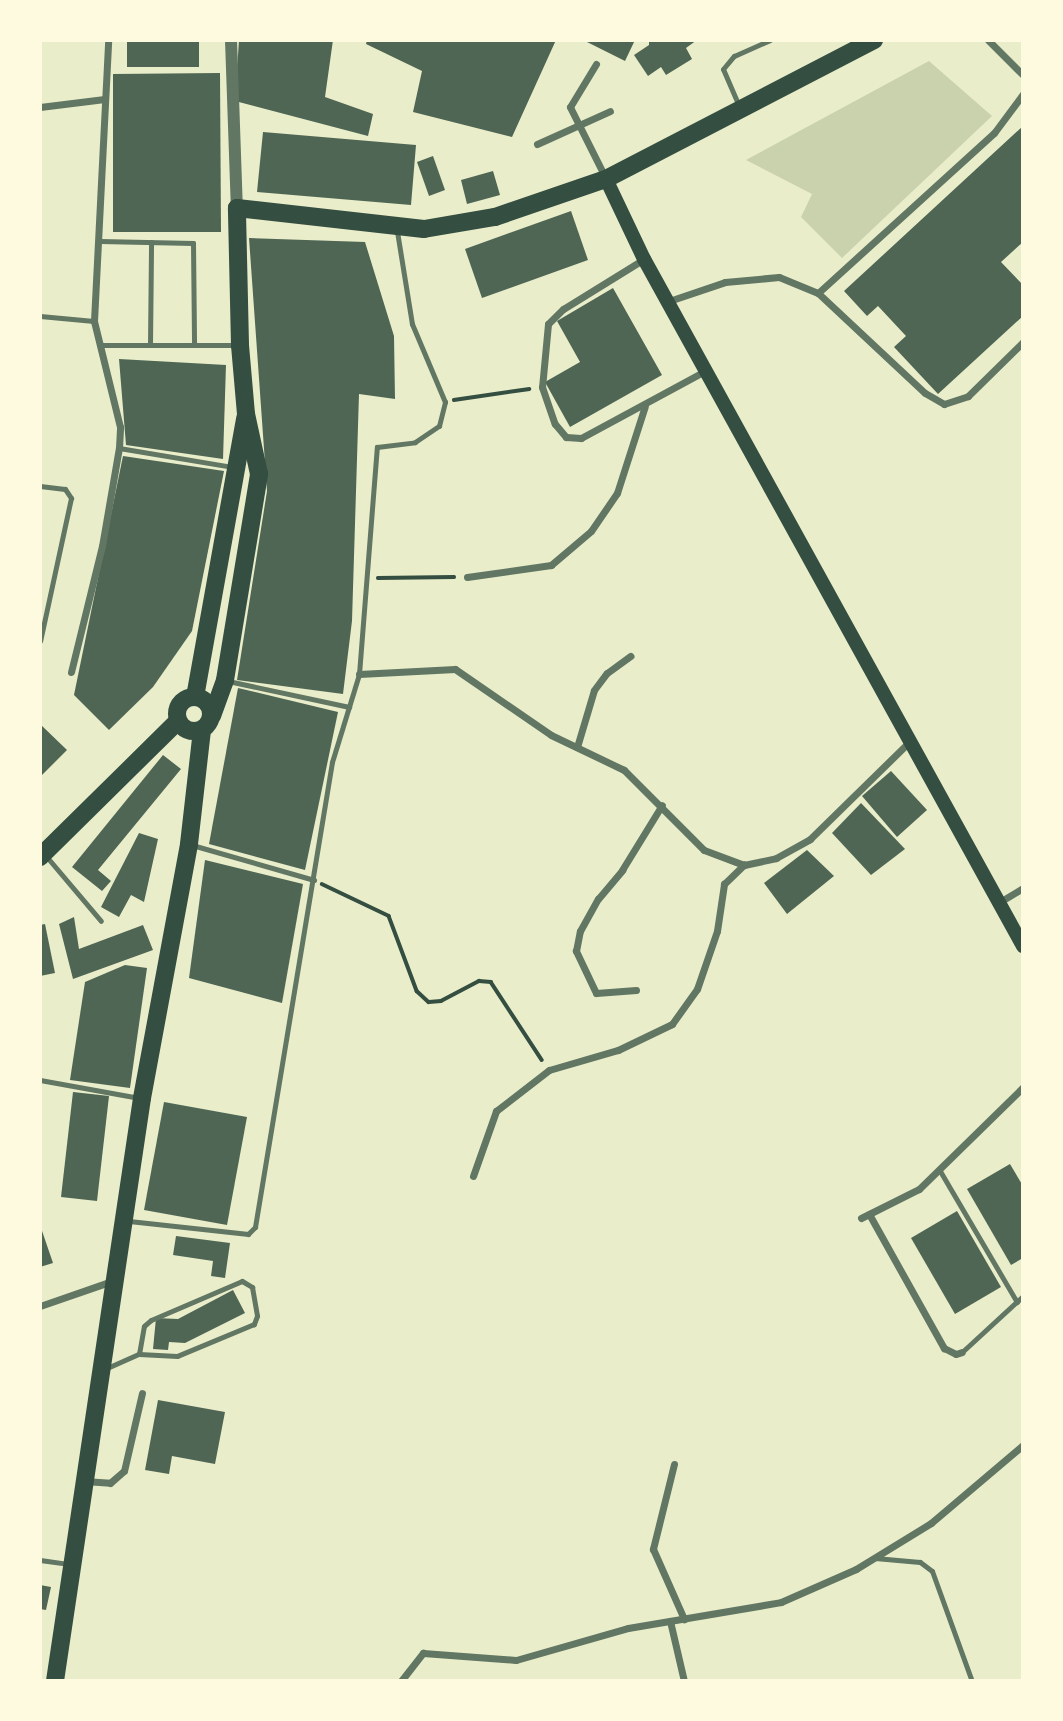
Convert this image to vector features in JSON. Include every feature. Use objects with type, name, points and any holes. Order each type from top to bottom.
[{"type":"main road","points":[[178,721],[186,730],[207,723],[225,680],[259,474],[246,414],[240,345],[237,208],[397,228],[456,227],[606,179],[874,40]]},
{"type":"main road","points":[[606,179],[644,259],[669,300],[909,743],[1022,943]]},
{"type":"main road","points":[[195,697],[233,467],[246,414]]},
{"type":"main road","points":[[42,855],[178,721],[180,705],[195,697],[205,701],[207,723],[189,844],[142,1098],[126,1220],[83,1481],[55,1681]]},
{"type":"street","points":[[71,672],[102,546],[119,447],[120,427],[94,321],[108,40]]},
{"type":"street","points":[[231,40],[237,208]]},
{"type":"street","points":[[988,40],[1023,75]]},
{"type":"street","points":[[596,64],[573,96],[569,107],[576,126],[606,179]]},
{"type":"street","points":[[818,293],[994,133],[1023,94]]},
{"type":"street","points":[[40,107],[105,99]]},
{"type":"street","points":[[537,144],[610,111]]},
{"type":"street","points":[[644,259],[563,309],[548,324],[542,387],[555,424],[566,437],[581,438],[645,406],[707,370]]},
{"type":"street","points":[[669,300],[725,282],[779,276],[818,293],[925,393],[944,404],[968,396],[1023,342]]},
{"type":"street","points":[[467,577],[551,565],[591,531],[617,493],[645,406]]},
{"type":"street","points":[[578,747],[594,690],[607,673],[630,656]]},
{"type":"street","points":[[359,674],[456,669],[519,715],[624,771],[662,805],[704,850],[744,865]]},
{"type":"street","points":[[473,1177],[496,1111],[549,1070],[618,1051],[671,1024],[697,989],[717,931],[724,884],[744,865],[776,858],[810,839],[909,743]]},
{"type":"street","points":[[636,990],[596,993],[576,951],[580,931],[598,899],[622,870],[662,805]]},
{"type":"street","points":[[998,903],[1023,888]]},
{"type":"street","points":[[962,1352],[956,1354],[943,1348],[864,1216],[919,1189],[1023,1087]]},
{"type":"street","points":[[40,1306],[114,1280]]},
{"type":"street","points":[[83,1481],[110,1483],[124,1471],[142,1393]]},
{"type":"street","points":[[401,1681],[423,1653],[516,1660],[628,1628],[780,1602],[875,1558],[931,1523],[1023,1446]]},
{"type":"street","points":[[674,1464],[653,1549],[684,1619]]},
{"type":"street","points":[[670,1621],[684,1681]]},
{"type":"street","points":[[677,1681],[681,1668]]},
{"type":"lane","points":[[741,109],[723,69],[734,56],[770,40]]},
{"type":"lane","points":[[126,1220],[248,1234],[255,1227],[332,762],[359,674],[369,578],[377,447],[415,442],[439,426],[445,401],[412,324],[397,228]]},
{"type":"lane","points":[[100,241],[193,243],[194,345]]},
{"type":"lane","points":[[150,345],[151,242]]},
{"type":"lane","points":[[40,316],[94,321]]},
{"type":"lane","points":[[101,345],[240,345]]},
{"type":"lane","points":[[119,447],[233,467]]},
{"type":"lane","points":[[40,486],[65,489],[71,498],[40,641]]},
{"type":"lane","points":[[225,680],[349,708]]},
{"type":"lane","points":[[189,844],[314,880]]},
{"type":"lane","points":[[42,855],[101,921]]},
{"type":"lane","points":[[40,1080],[142,1098]]},
{"type":"lane","points":[[940,1171],[1017,1302]]},
{"type":"lane","points":[[101,1370],[139,1354],[177,1356],[254,1324],[257,1316],[252,1287],[242,1281],[151,1320],[144,1326],[139,1354]]},
{"type":"lane","points":[[962,1352],[1023,1296]]},
{"type":"lane","points":[[875,1558],[920,1562],[932,1571],[971,1679]]},
{"type":"lane","points":[[40,1560],[71,1564]]},
{"type":"path","points":[[445,401],[542,387]]},
{"type":"path","points":[[369,578],[467,577]]},
{"type":"path","points":[[314,880],[388,916],[417,991],[429,1002],[441,1001],[479,981],[491,982],[549,1070]]},
{"type":"green space","points":[[929,61],[992,116],[842,258],[801,217],[812,194],[746,160]]},
{"type":"building","points":[[127,40],[199,40],[199,67],[127,67]]},
{"type":"building","points":[[239,40],[333,40],[325,97],[373,114],[368,136],[235,101]]},
{"type":"building","points":[[367,40],[556,40],[512,137],[413,112],[422,71],[366,44]]},
{"type":"building","points":[[583,40],[635,40],[625,61]]},
{"type":"building","points":[[649,40],[697,40],[686,48],[692,59],[666,75],[661,67],[648,76],[634,55],[649,45]]},
{"type":"building","points":[[220,73],[221,232],[113,232],[113,74]]},
{"type":"building","points":[[1023,126],[1023,242],[1001,262],[1023,285],[1023,316],[938,394],[894,347],[906,336],[878,306],[867,316],[844,291]]},
{"type":"building","points":[[263,132],[416,145],[411,205],[257,192]]},
{"type":"building","points":[[433,156],[445,190],[429,196],[417,162]]},
{"type":"building","points":[[493,171],[500,195],[467,204],[461,180]]},
{"type":"building","points":[[571,211],[588,260],[482,298],[465,249]]},
{"type":"building","points":[[249,238],[365,242],[394,336],[395,399],[359,394],[352,621],[343,694],[237,680],[267,491]]},
{"type":"building","points":[[613,288],[662,375],[570,427],[545,382],[580,362],[557,321]]},
{"type":"building","points":[[119,359],[226,365],[223,459],[126,445]]},
{"type":"building","points":[[123,456],[224,471],[192,631],[153,687],[109,730],[74,695]]},
{"type":"building","points":[[238,688],[338,712],[305,870],[209,844]]},
{"type":"building","points":[[40,724],[67,750],[40,777]]},
{"type":"building","points":[[163,755],[181,769],[98,870],[111,881],[102,891],[72,867]]},
{"type":"building","points":[[891,771],[927,810],[897,837],[862,796]]},
{"type":"building","points":[[861,803],[905,849],[871,875],[832,833]]},
{"type":"building","points":[[139,833],[158,839],[144,902],[131,895],[119,917],[101,907]]},
{"type":"building","points":[[807,850],[834,876],[787,914],[764,883]]},
{"type":"building","points":[[205,860],[303,884],[282,1003],[189,978]]},
{"type":"building","points":[[74,917],[79,949],[143,925],[153,950],[73,979],[59,924]]},
{"type":"building","points":[[45,924],[55,973],[40,976],[40,925]]},
{"type":"building","points":[[125,965],[147,968],[130,1088],[70,1080],[85,982]]},
{"type":"building","points":[[73,1092],[109,1096],[97,1201],[61,1197]]},
{"type":"building","points":[[164,1102],[247,1117],[227,1225],[144,1210]]},
{"type":"building","points":[[1010,1164],[1023,1186],[1023,1258],[1011,1265],[967,1189]]},
{"type":"building","points":[[957,1211],[1001,1287],[955,1314],[911,1238]]},
{"type":"building","points":[[40,1225],[53,1263],[40,1267]]},
{"type":"building","points":[[176,1236],[230,1243],[225,1278],[211,1276],[213,1261],[173,1255]]},
{"type":"building","points":[[233,1290],[245,1313],[185,1343],[169,1342],[168,1350],[153,1349],[156,1318],[178,1319]]},
{"type":"building","points":[[158,1400],[225,1412],[215,1464],[172,1456],[169,1474],[145,1470]]},
{"type":"building","points":[[40,1585],[51,1587],[46,1610],[40,1609]]}]
